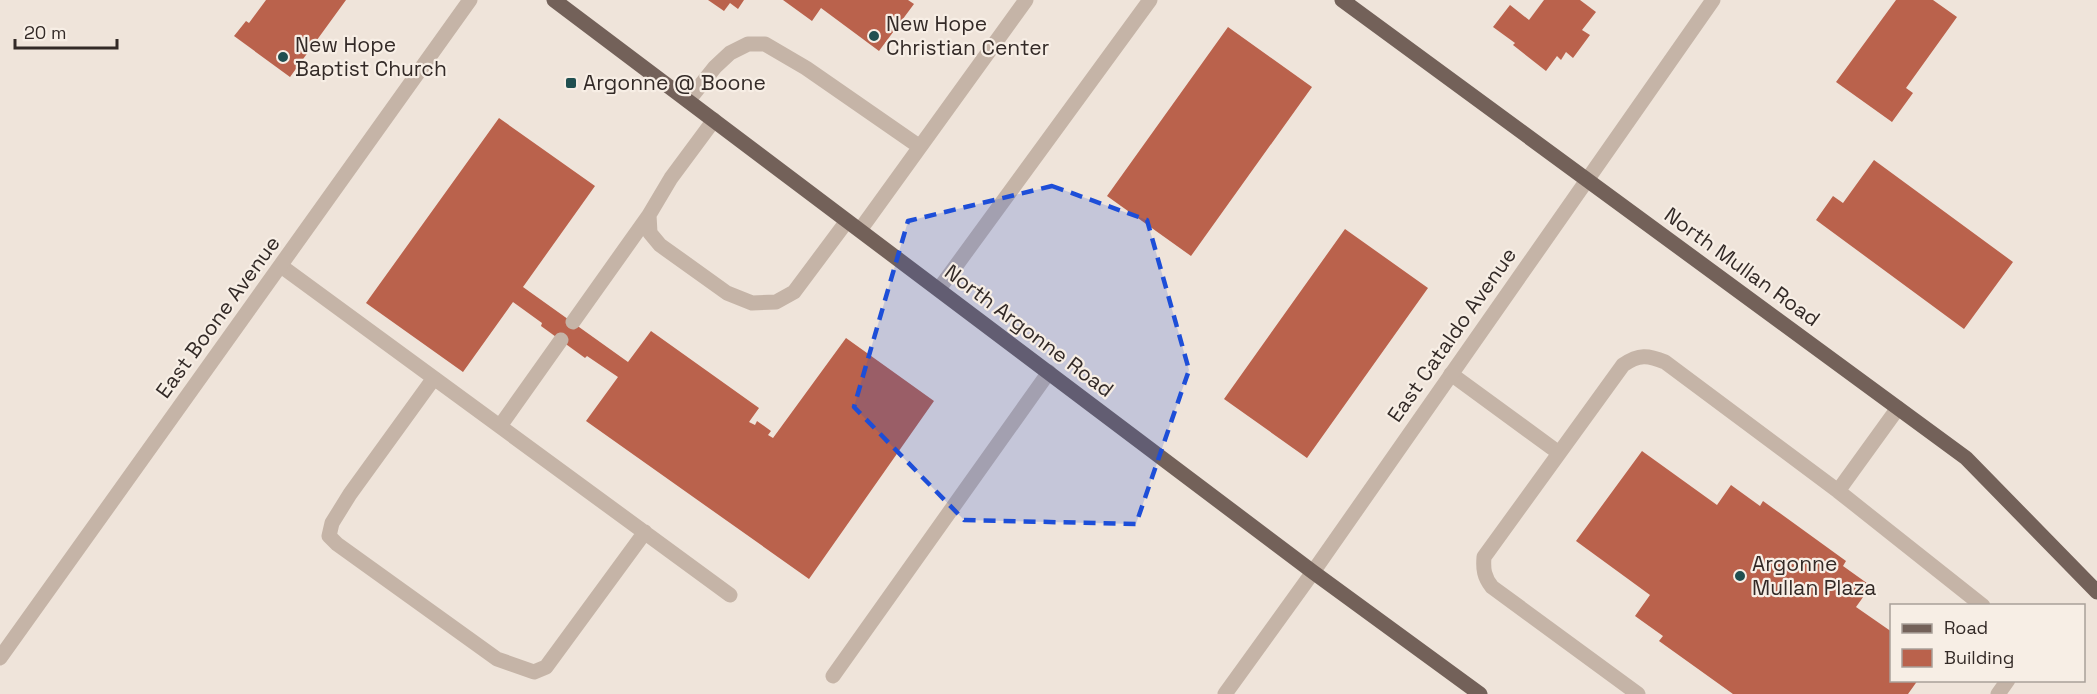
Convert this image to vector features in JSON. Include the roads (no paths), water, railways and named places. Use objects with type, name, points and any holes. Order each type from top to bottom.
[{"type":"main road","name":"North Argonne Road","points":[[554,0],[1313,572],[1480,694]]},
{"type":"main road","name":"North Mullan Road","points":[[1342,0],[1966,458],[2097,592]]},
{"type":"street","name":"East Boone Avenue","points":[[0,658],[470,0]]},
{"type":"street","points":[[860,230],[1026,0]]},
{"type":"street","points":[[939,290],[1150,0]]},
{"type":"street","name":"East Cataldo Avenue","points":[[1225,694],[1313,572],[1713,0]]},
{"type":"street","points":[[688,101],[715,67],[730,53],[748,44],[765,44],[806,68],[920,147]]},
{"type":"street","points":[[573,322],[649,215],[671,178],[714,120]]},
{"type":"street","points":[[649,215],[650,233],[660,245],[727,293],[752,303],[776,303],[794,292],[848,221]]},
{"type":"street","points":[[281,266],[730,595]]},
{"type":"street","points":[[500,426],[561,340]]},
{"type":"street","points":[[1638,694],[1492,586],[1486,579],[1483,568],[1484,557],[1623,365],[1632,358],[1652,357],[1665,362],[1839,491],[1980,604]]},
{"type":"street","points":[[833,676],[1049,372]]},
{"type":"street","points":[[1451,374],[1559,453]]},
{"type":"street","points":[[434,378],[350,494],[332,524],[329,536],[337,544],[497,659],[534,672],[546,667],[645,532]]},
{"type":"street","points":[[1839,491],[1898,408]]},
{"type":"street","points":[[1998,694],[2007,682]]},
{"type":"place","name":"New Hope Christian Center","points":[[874,36]]},
{"type":"place","name":"New Hope Baptist Church","points":[[283,57]]},
{"type":"place","name":"Argonne @ Boone","points":[[571,83]]},
{"type":"place","name":"Argonne Mullan Plaza","points":[[1740,576]]}]
